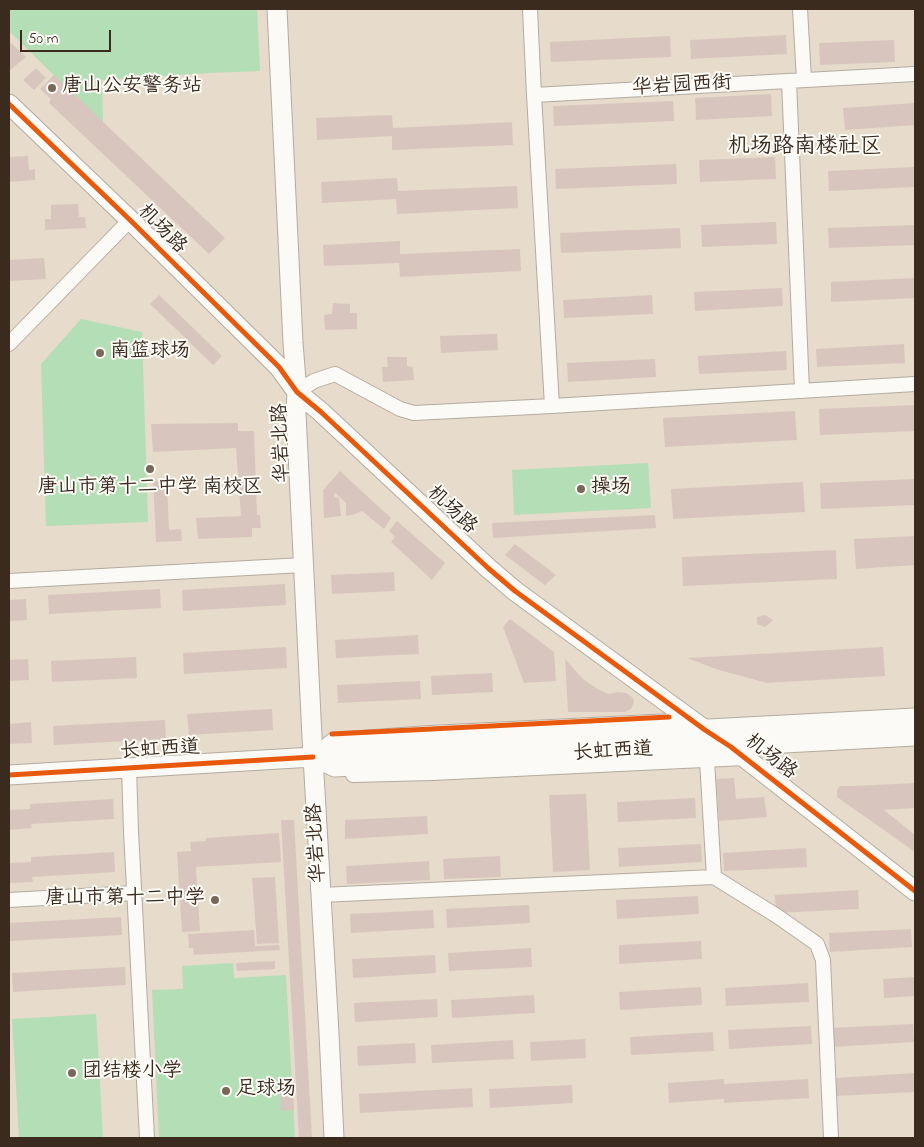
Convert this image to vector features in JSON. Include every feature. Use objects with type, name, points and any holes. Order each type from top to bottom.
[{"type":"street","name":"华岩北路","points":[[277,9],[297,392],[296,413],[313,757],[334,1138]]},
{"type":"street","points":[[530,9],[552,406]]},
{"type":"street","points":[[800,9],[804,80]]},
{"type":"street","name":"华岩园西街","points":[[534,95],[915,74]]},
{"type":"street","points":[[789,81],[802,391]]},
{"type":"street","name":"机场路","points":[[9,104],[279,367],[297,392],[328,418],[488,568],[515,591],[738,752],[915,892]]},
{"type":"street","points":[[9,344],[130,220]]},
{"type":"street","points":[[297,392],[314,381],[335,374],[400,409],[414,412],[552,406],[915,384]]},
{"type":"street","points":[[9,581],[304,565]]},
{"type":"street","name":"长虹西道","points":[[9,775],[313,757],[333,749],[699,725],[915,718]]},
{"type":"street","name":"长虹西道","points":[[313,757],[334,767],[738,752],[915,736]]},
{"type":"street","points":[[313,757],[336,775],[707,760],[738,752]]},
{"type":"street","points":[[707,760],[714,877]]},
{"type":"street","points":[[129,768],[147,1138]]},
{"type":"street","points":[[320,895],[714,877],[777,916],[817,944],[823,960],[831,1138]]},
{"type":"street","points":[[9,900],[136,893]]},
{"type":"green space","points":[[9,9],[257,9],[260,71],[102,80],[103,124],[9,31]]},
{"type":"green space","points":[[81,319],[142,332],[148,522],[46,526],[41,364]]},
{"type":"green space","name":"操场","points":[[648,463],[651,508],[514,515],[512,470]]},
{"type":"green space","points":[[233,963],[234,978],[286,975],[295,1138],[159,1138],[152,990],[183,989],[182,966]]},
{"type":"green space","name":"团结楼小学","points":[[96,1014],[103,1138],[19,1138],[12,1019]]},
{"type":"building","points":[[786,35],[787,54],[691,59],[690,40]]},
{"type":"building","points":[[670,36],[671,57],[551,62],[550,42]]},
{"type":"building","points":[[894,40],[895,62],[820,65],[819,43]]},
{"type":"building","points":[[9,41],[26,57],[9,71]]},
{"type":"building","points":[[36,68],[46,78],[34,90],[23,80]]},
{"type":"building","points":[[54,75],[225,238],[209,254],[49,103],[51,99],[40,89]]},
{"type":"building","points":[[771,94],[772,116],[696,120],[695,98]]},
{"type":"building","points":[[673,101],[674,121],[554,126],[553,106]]},
{"type":"building","points":[[915,103],[915,125],[845,130],[843,108]]},
{"type":"building","points":[[392,115],[393,128],[512,122],[513,145],[392,150],[392,136],[317,140],[316,118]]},
{"type":"building","points":[[28,156],[29,170],[35,169],[35,180],[9,182],[9,157]]},
{"type":"building","points":[[775,157],[776,179],[700,182],[699,160]]},
{"type":"building","points":[[676,164],[677,184],[556,189],[555,169]]},
{"type":"building","points":[[915,167],[915,187],[829,191],[828,171]]},
{"type":"building","points":[[397,178],[398,191],[517,186],[518,208],[397,214],[396,199],[322,203],[321,182]]},
{"type":"building","points":[[78,204],[79,217],[85,217],[86,228],[45,230],[45,219],[51,219],[51,205]]},
{"type":"building","points":[[776,222],[777,244],[702,247],[701,225]]},
{"type":"building","points":[[915,225],[915,245],[829,248],[828,228]]},
{"type":"building","points":[[680,228],[681,248],[561,253],[560,233]]},
{"type":"building","points":[[400,241],[400,254],[520,249],[521,271],[400,277],[399,263],[324,266],[323,245]]},
{"type":"building","points":[[44,258],[46,279],[9,281],[9,260]]},
{"type":"building","points":[[915,278],[915,298],[831,302],[831,282]]},
{"type":"building","points":[[782,288],[783,306],[695,311],[694,292]]},
{"type":"building","points":[[159,295],[222,356],[213,365],[150,304]]},
{"type":"building","points":[[652,295],[653,314],[564,318],[563,300]]},
{"type":"building","points":[[333,303],[350,304],[350,313],[357,313],[357,329],[325,330],[324,315],[332,314]]},
{"type":"building","points":[[497,334],[498,350],[441,353],[440,336]]},
{"type":"building","points":[[904,344],[905,363],[817,367],[816,349]]},
{"type":"building","points":[[786,351],[787,370],[699,374],[698,356]]},
{"type":"building","points":[[387,357],[407,357],[407,366],[413,367],[414,380],[383,382],[382,367],[388,367]]},
{"type":"building","points":[[655,359],[656,377],[568,382],[567,363]]},
{"type":"building","points":[[915,405],[915,431],[820,435],[819,409]]},
{"type":"building","points":[[795,411],[797,440],[665,447],[663,418]]},
{"type":"building","points":[[238,423],[238,431],[254,431],[257,515],[260,515],[261,528],[252,528],[252,537],[198,539],[196,518],[241,516],[236,448],[153,452],[151,424]]},
{"type":"building","points":[[340,471],[391,518],[384,529],[362,511],[346,516],[346,503],[335,493],[334,497],[339,498],[341,516],[324,518],[323,490]]},
{"type":"building","points":[[915,479],[915,505],[821,509],[820,483]]},
{"type":"building","points":[[153,481],[167,481],[169,530],[181,529],[182,541],[156,542]]},
{"type":"building","points":[[803,482],[805,512],[673,519],[671,489]]},
{"type":"building","points":[[655,515],[656,528],[493,538],[492,523]]},
{"type":"building","points":[[397,521],[445,563],[432,580],[391,542],[395,537],[389,531]]},
{"type":"building","points":[[915,536],[915,565],[856,569],[854,539]]},
{"type":"building","points":[[515,544],[556,575],[545,585],[505,555]]},
{"type":"building","points":[[836,550],[837,579],[683,586],[682,557]]},
{"type":"building","points":[[394,572],[395,591],[332,594],[331,575]]},
{"type":"building","points":[[285,584],[286,605],[183,611],[182,590]]},
{"type":"building","points":[[160,589],[161,608],[49,614],[48,595]]},
{"type":"building","points":[[26,599],[27,620],[9,621],[9,600]]},
{"type":"building","points":[[765,615],[773,620],[765,627],[757,624],[757,617]]},
{"type":"building","points":[[510,619],[554,652],[556,681],[524,683],[503,627]]},
{"type":"building","points":[[418,635],[419,654],[336,658],[335,640]]},
{"type":"building","points":[[286,647],[287,668],[184,674],[183,653]]},
{"type":"building","points":[[883,647],[885,676],[767,683],[719,670],[687,658]]},
{"type":"building","points":[[136,657],[137,678],[52,682],[51,661]]},
{"type":"building","points":[[28,659],[29,680],[9,681],[9,660]]},
{"type":"building","points":[[565,659],[583,679],[596,688],[608,694],[627,693],[633,698],[634,702],[631,709],[625,712],[568,712]]},
{"type":"building","points":[[492,673],[493,692],[432,695],[431,676]]},
{"type":"building","points":[[420,681],[421,699],[338,703],[337,685]]},
{"type":"building","points":[[272,709],[273,730],[189,735],[187,714]]},
{"type":"building","points":[[165,720],[166,739],[54,745],[53,726]]},
{"type":"building","points":[[31,722],[32,743],[9,744],[9,724]]},
{"type":"building","points":[[734,778],[736,799],[764,797],[767,817],[719,821],[716,779]]},
{"type":"building","points":[[915,783],[915,808],[884,810],[915,835],[915,852],[837,797],[837,790],[840,786]]},
{"type":"building","points":[[586,794],[590,870],[553,872],[549,795]]},
{"type":"building","points":[[695,798],[696,818],[618,822],[617,802]]},
{"type":"building","points":[[113,799],[114,819],[31,824],[32,828],[9,830],[9,810],[30,809],[30,804]]},
{"type":"building","points":[[427,816],[428,834],[345,839],[345,820]]},
{"type":"building","points":[[281,820],[294,820],[312,1138],[299,1138]]},
{"type":"building","points":[[279,833],[281,862],[196,867],[200,931],[182,932],[177,852],[191,851],[190,842],[206,841],[206,838]]},
{"type":"building","points":[[701,844],[702,862],[619,867],[618,848]]},
{"type":"building","points":[[806,848],[807,867],[724,871],[723,853]]},
{"type":"building","points":[[114,852],[115,872],[32,877],[33,882],[9,883],[9,863],[31,862],[31,857]]},
{"type":"building","points":[[500,856],[501,877],[444,879],[443,859]]},
{"type":"building","points":[[429,861],[430,880],[347,884],[346,866]]},
{"type":"building","points":[[275,877],[279,943],[257,944],[252,878]]},
{"type":"building","points":[[858,890],[859,909],[776,913],[775,895]]},
{"type":"building","points":[[698,896],[699,914],[617,919],[616,900]]},
{"type":"building","points":[[529,905],[530,923],[447,928],[446,909]]},
{"type":"building","points":[[433,910],[434,928],[351,933],[350,914]]},
{"type":"building","points":[[121,917],[122,935],[10,941],[9,923]]},
{"type":"building","points":[[911,929],[912,947],[830,952],[829,933]]},
{"type":"building","points":[[254,930],[255,946],[279,945],[280,950],[194,955],[193,948],[189,948],[188,934]]},
{"type":"building","points":[[701,941],[702,959],[619,964],[619,945]]},
{"type":"building","points":[[531,948],[532,967],[449,971],[448,953]]},
{"type":"building","points":[[435,955],[436,973],[353,978],[352,959]]},
{"type":"building","points":[[275,961],[275,969],[237,971],[236,963]]},
{"type":"building","points":[[125,967],[126,985],[13,992],[12,973]]},
{"type":"building","points":[[915,977],[915,996],[884,998],[883,979]]},
{"type":"building","points":[[808,983],[809,1002],[726,1006],[725,988]]},
{"type":"building","points":[[701,987],[702,1005],[620,1010],[619,992]]},
{"type":"building","points":[[534,995],[535,1013],[452,1018],[451,1000]]},
{"type":"building","points":[[437,999],[438,1017],[355,1022],[354,1003]]},
{"type":"building","points":[[913,1024],[914,1042],[832,1047],[830,1028]]},
{"type":"building","points":[[811,1026],[812,1044],[729,1049],[728,1030]]},
{"type":"building","points":[[713,1032],[714,1051],[631,1055],[630,1037]]},
{"type":"building","points":[[585,1039],[586,1058],[531,1061],[530,1042]]},
{"type":"building","points":[[513,1040],[514,1059],[432,1063],[431,1045]]},
{"type":"building","points":[[415,1043],[416,1063],[358,1066],[357,1046]]},
{"type":"building","points":[[915,1073],[915,1092],[836,1096],[834,1078]]},
{"type":"building","points":[[724,1079],[724,1084],[808,1079],[809,1098],[724,1103],[724,1099],[669,1103],[668,1083]]},
{"type":"building","points":[[572,1085],[573,1103],[490,1108],[489,1089]]},
{"type":"building","points":[[472,1088],[473,1107],[360,1113],[359,1094]]},
{"type":"building","points":[[293,1090],[294,1110],[281,1111],[280,1091]]},
{"type":"cycle path","points":[[9,104],[279,367],[297,392],[321,412],[488,568],[515,591],[731,747],[915,891]]},
{"type":"cycle path","points":[[332,734],[669,717]]},
{"type":"cycle path","points":[[9,775],[313,757]]},
{"type":"place","name":"唐山公安警务站","points":[[52,88]]},
{"type":"place","name":"南篮球场","points":[[100,353]]},
{"type":"place","name":"唐山市第十二中学 南校区","points":[[150,469]]},
{"type":"place","name":"操场","points":[[581,489]]},
{"type":"place","name":"唐山市第十二中学","points":[[215,900]]},
{"type":"place","name":"团结楼小学","points":[[72,1073]]},
{"type":"place","name":"足球场","points":[[226,1091]]},
{"type":"district","name":"机场路南楼社区","points":[[805,148]]}]
